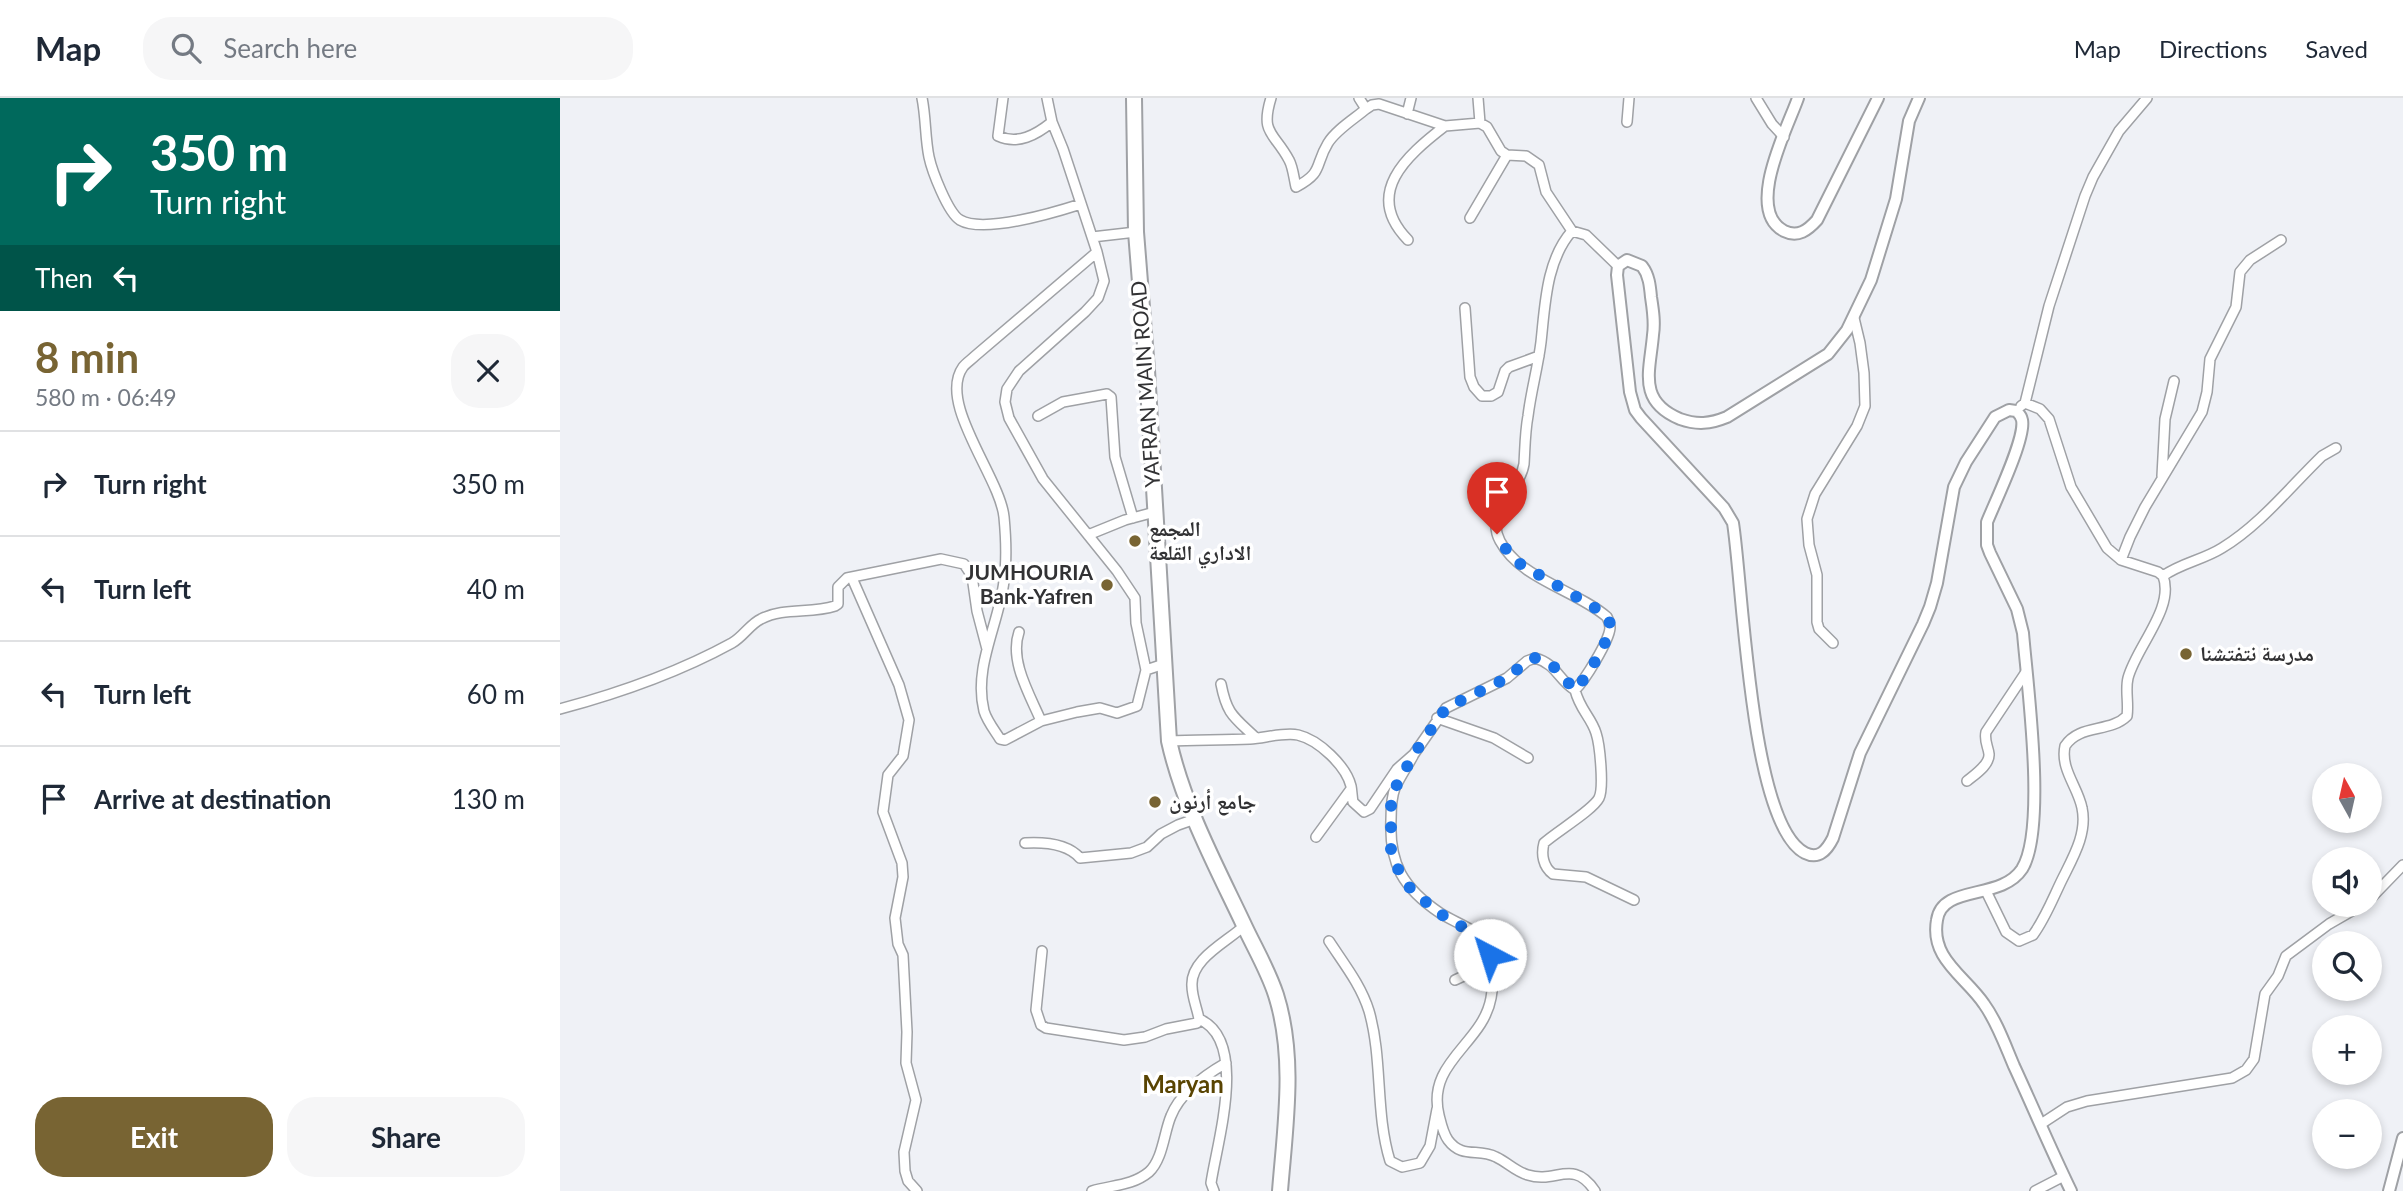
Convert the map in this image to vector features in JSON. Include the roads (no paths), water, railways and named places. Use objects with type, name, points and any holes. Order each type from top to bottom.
[{"type":"main road","name":"YAFRAN MAIN ROAD","points":[[1134,98],[1136,232],[1169,741],[1175,768],[1195,820],[1266,968],[1283,1021],[1288,1088],[1280,1191]]},
{"type":"street","points":[[922,98],[929,158],[957,219],[970,224],[1039,218],[1081,204]]},
{"type":"street","points":[[1003,98],[998,136],[1007,140],[1022,139],[1052,122]]},
{"type":"street","points":[[1047,98],[1052,122],[1097,252],[1104,281],[1098,298],[1019,371],[1007,389],[1005,402],[1009,418],[1043,479],[1117,571],[1135,598],[1136,623],[1146,670],[1137,706],[1118,713],[1100,708],[1077,712],[1041,722],[1005,740],[1000,739],[985,713],[982,682],[983,663],[1004,582],[1006,556],[1003,513],[1000,496],[965,426],[958,396],[958,379],[962,368],[975,356],[1097,252]]},
{"type":"street","points":[[1271,98],[1266,119],[1271,136],[1289,161],[1296,187],[1309,180],[1319,169],[1327,144],[1336,134],[1372,105],[1379,104],[1446,126],[1480,123],[1487,127],[1496,144],[1507,155],[1526,156],[1538,165],[1546,192],[1572,231],[1586,235],[1618,266],[1632,402],[1641,418],[1730,516],[1735,534],[1755,718],[1771,802],[1782,826],[1803,852],[1812,855],[1828,849],[1860,753],[1923,624],[1937,583],[1954,487],[1966,462],[1995,417],[2020,407],[2045,413],[2070,486],[2107,548],[2121,560],[2158,572],[2163,576],[2166,590],[2162,605],[2128,678],[2127,716],[2116,724],[2077,734],[2065,746],[2064,762],[2079,796],[2083,827],[2072,859],[2033,935],[2019,941],[2006,932],[1986,891]]},
{"type":"street","points":[[1359,98],[1366,109]]},
{"type":"street","points":[[1407,114],[1412,98]]},
{"type":"street","points":[[1478,98],[1480,123]]},
{"type":"street","points":[[1627,122],[1629,98]]},
{"type":"street","points":[[1756,98],[1772,124],[1784,137]]},
{"type":"street","points":[[1798,98],[1768,180],[1768,210],[1775,223],[1784,231],[1797,234],[1807,231],[1817,220],[1878,98]]},
{"type":"street","points":[[1618,266],[1627,260],[1632,261],[1642,266],[1648,277],[1654,317],[1648,378],[1653,399],[1674,416],[1688,422],[1713,422],[1727,417],[1828,354],[1838,344],[1854,318],[1871,280],[1896,199],[1909,121],[1919,98]]},
{"type":"street","points":[[2071,1191],[1984,1004],[1945,961],[1936,934],[1937,918],[1943,906],[1951,899],[2007,884],[2023,867],[2032,839],[2035,794],[2020,618],[1992,560],[1987,545],[1987,522],[2020,441],[2020,407],[2085,196],[2119,131],[2147,98]]},
{"type":"street","points":[[1408,240],[1396,228],[1390,213],[1390,186],[1396,174],[1424,142],[1446,126]]},
{"type":"street","points":[[1470,218],[1507,155]]},
{"type":"street","points":[[1572,231],[1558,253],[1550,279],[1527,419],[1523,467],[1517,483],[1499,509],[1497,534],[1512,559],[1607,617],[1610,628],[1608,634],[1594,664],[1575,690]]},
{"type":"street","points":[[1092,237],[1136,232]]},
{"type":"street","points":[[2121,560],[2130,537],[2162,478],[2202,412],[2207,393],[2210,359],[2236,307],[2239,272],[2250,260],[2281,240]]},
{"type":"street","points":[[1465,308],[1471,377],[1474,387],[1482,396],[1491,396],[1498,392],[1509,367],[1539,356]]},
{"type":"street","points":[[1833,643],[1819,629],[1817,622],[1817,575],[1809,545],[1807,519],[1815,494],[1857,426],[1865,406],[1863,363],[1854,318]]},
{"type":"street","points":[[2162,478],[2165,419],[2174,381]]},
{"type":"street","points":[[1038,416],[1063,402],[1107,394],[1111,397],[1115,457],[1133,518]]},
{"type":"street","points":[[2163,576],[2173,569],[2207,556],[2234,539],[2322,457],[2336,448]]},
{"type":"street","points":[[1088,535],[1154,513]]},
{"type":"street","points":[[560,709],[612,695],[682,666],[732,643],[758,620],[769,615],[835,606],[838,604],[840,584],[843,580],[941,558],[964,564],[972,576],[987,651]]},
{"type":"street","points":[[852,578],[899,685],[909,720],[903,756],[888,775],[883,812],[902,863],[903,877],[895,918],[898,944],[903,955],[906,1063],[916,1100],[904,1152],[908,1181],[917,1191]]},
{"type":"street","points":[[1019,632],[1016,656],[1041,722]]},
{"type":"street","points":[[1595,1191],[1580,1175],[1565,1172],[1543,1177],[1529,1176],[1493,1155],[1459,1151],[1447,1139],[1437,1107],[1436,1096],[1443,1074],[1458,1051],[1469,1041],[1489,1008],[1493,979],[1490,955],[1485,941],[1478,934],[1454,923],[1410,888],[1393,859],[1390,830],[1394,790],[1414,754],[1446,708],[1507,678],[1527,661],[1535,658],[1552,665],[1575,690],[1580,708],[1597,735],[1601,766],[1600,794],[1593,804],[1544,844],[1545,865],[1553,874],[1586,877],[1634,900]]},
{"type":"street","points":[[1146,670],[1164,664]]},
{"type":"street","points":[[1967,781],[1987,762],[1989,753],[1984,741],[1986,732],[2026,672]]},
{"type":"street","points":[[1222,684],[1225,704],[1231,715],[1256,738]]},
{"type":"street","points":[[1437,718],[1494,738],[1528,758]]},
{"type":"street","points":[[1169,741],[1290,734],[1301,736],[1314,742],[1346,774],[1353,802],[1364,812],[1370,810],[1397,769],[1414,754]]},
{"type":"street","points":[[1316,837],[1351,789]]},
{"type":"street","points":[[1025,843],[1043,842],[1062,846],[1075,852],[1080,858],[1108,857],[1147,847],[1161,834],[1195,820]]},
{"type":"street","points":[[2382,886],[2403,865]]},
{"type":"street","points":[[2041,1124],[2067,1107],[2087,1101],[2232,1078],[2246,1070],[2258,1047],[2265,994],[2278,976],[2286,956],[2341,917]]},
{"type":"street","points":[[1199,1019],[1192,985],[1195,970],[1203,959],[1244,926]]},
{"type":"street","points":[[1329,942],[1357,983],[1369,1011],[1377,1051],[1380,1115],[1390,1161],[1402,1167],[1420,1163],[1430,1146],[1437,1107]]},
{"type":"street","points":[[1042,951],[1037,1010],[1041,1025],[1046,1028],[1124,1040],[1197,1023],[1199,1019]]},
{"type":"street","points":[[1455,980],[1468,974],[1490,955]]},
{"type":"street","points":[[1199,1019],[1211,1024],[1217,1033],[1228,1073],[1223,1121],[1210,1183],[1214,1191]]},
{"type":"street","points":[[1092,1191],[1136,1181],[1151,1170],[1171,1114],[1180,1100],[1209,1072],[1226,1063]]},
{"type":"street","points":[[2389,1191],[2403,1138]]},
{"type":"street","points":[[2035,1191],[2064,1176]]},
{"type":"place","name":"المجمع الاداري القلعة","points":[[1135,541]]},
{"type":"place","name":"JUMHOURIA Bank-Yafren","points":[[1107,585]]},
{"type":"place","name":"مدرسة نتفتشنا","points":[[2186,654]]},
{"type":"place","name":"جامع أرنون","points":[[1155,802]]},
{"type":"district","name":"Maryan","points":[[1183,1085]]}]
